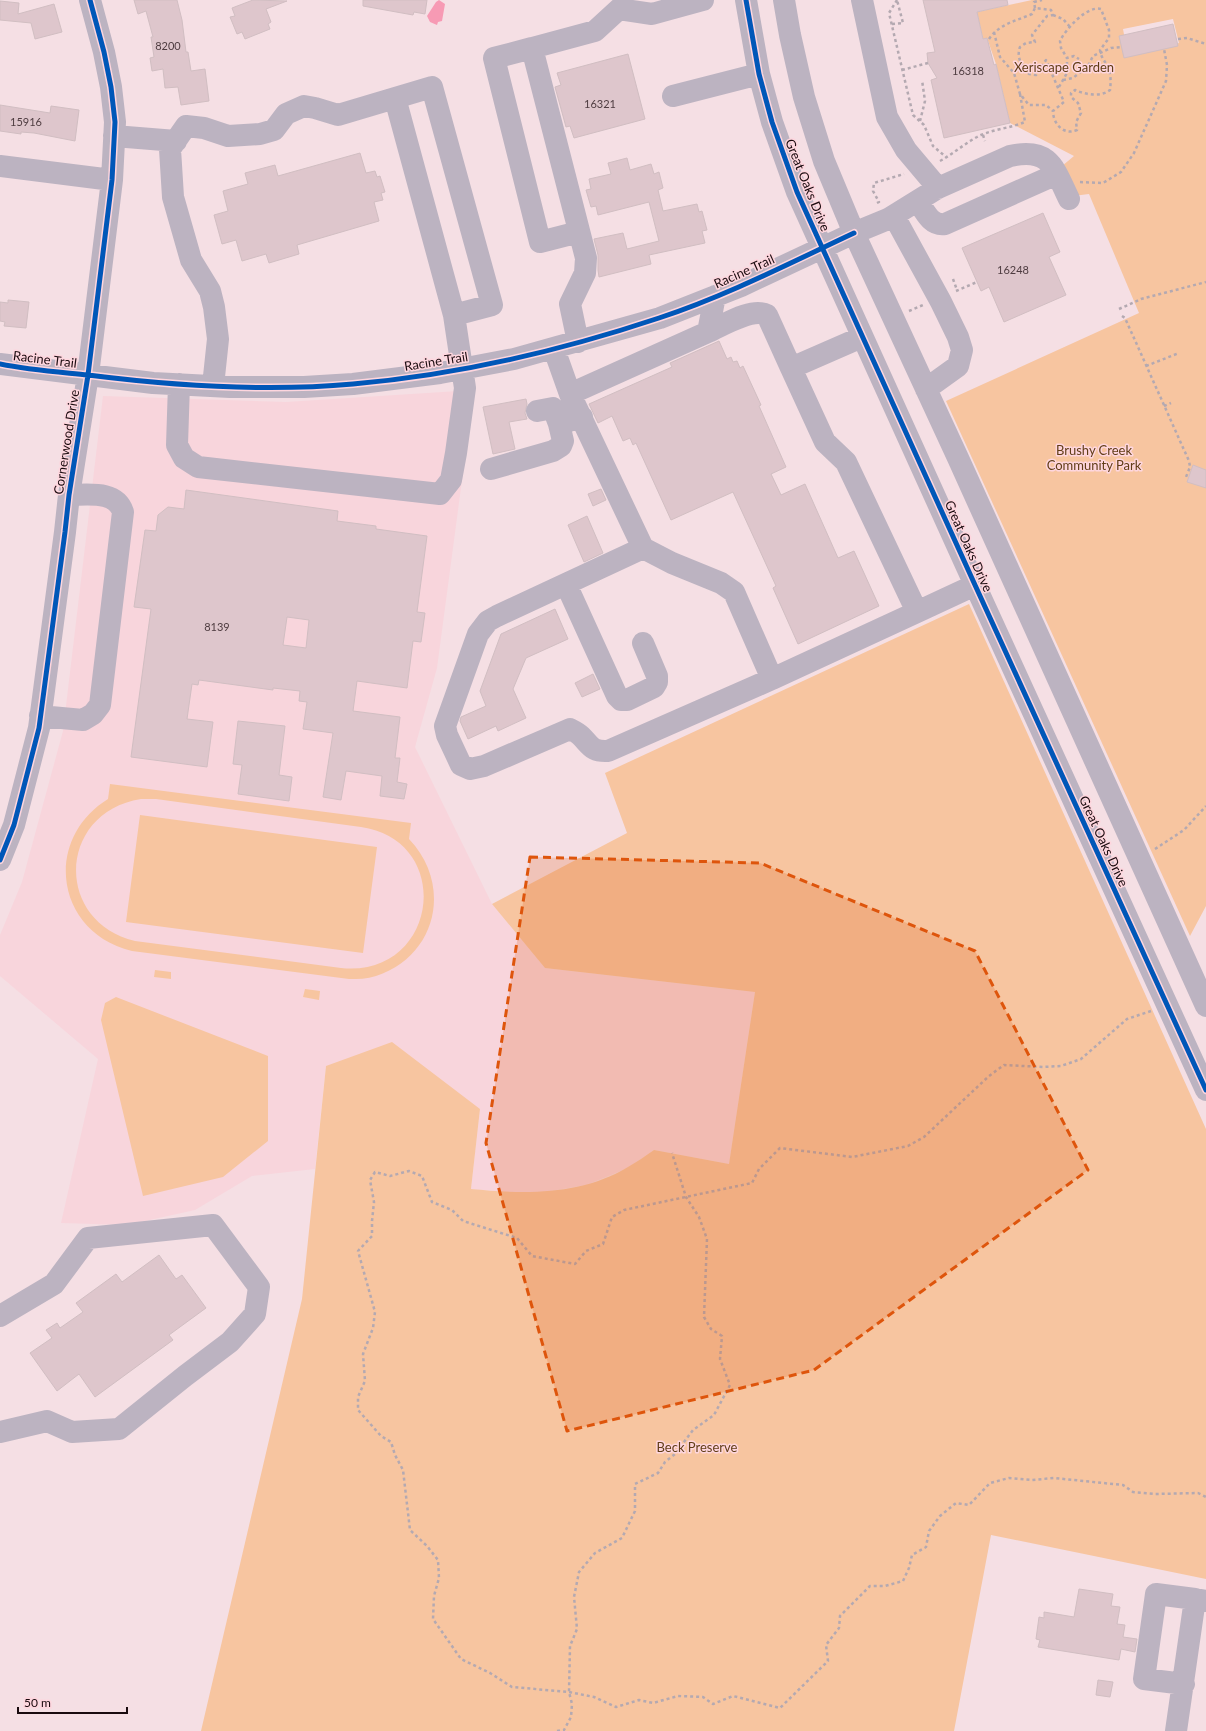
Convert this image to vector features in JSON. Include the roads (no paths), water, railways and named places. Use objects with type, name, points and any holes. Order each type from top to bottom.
[{"type":"street","name":"Cornerwood Drive","points":[[0,860],[14,825],[39,728],[69,495],[88,375],[112,180],[115,122],[111,87],[104,52],[90,0]]},
{"type":"street","points":[[579,232],[540,242],[494,58],[596,31],[619,9],[652,14],[703,0]]},
{"type":"street","name":"Great Oaks Drive","points":[[746,0],[759,74],[772,122],[788,169],[821,248],[974,586],[1206,1090]]},
{"type":"street","name":"Great Oaks Drive","points":[[784,0],[804,97],[824,162],[854,233],[1206,1006]]},
{"type":"street","points":[[862,0],[887,118],[906,150],[938,188]]},
{"type":"street","points":[[532,48],[586,258],[585,273],[570,304],[578,342]]},
{"type":"street","points":[[673,96],[759,74]]},
{"type":"street","points":[[213,386],[218,339],[214,307],[210,291],[191,260],[174,197],[170,149],[186,126],[204,128],[228,136],[260,134],[274,130],[286,114],[304,106],[338,115],[432,87],[492,305],[454,315]]},
{"type":"street","points":[[179,384],[177,445],[184,458],[198,467],[440,494],[451,480],[465,388],[463,368],[454,315],[395,98]]},
{"type":"street","points":[[114,136],[176,141]]},
{"type":"street","name":"Racine Trail","points":[[0,364],[153,383],[213,386],[304,387],[353,384],[514,360],[660,318],[741,286],[821,248],[894,216],[938,188],[1010,156],[1033,154],[1043,157],[1067,185],[938,225],[932,222],[918,201]]},
{"type":"street","points":[[0,166],[112,180]]},
{"type":"street","points":[[894,216],[941,302],[958,337],[962,350],[958,366],[926,389]]},
{"type":"street","points":[[708,332],[715,296]]},
{"type":"street","points":[[570,394],[752,312],[760,311],[767,315],[825,442],[846,462],[917,612]]},
{"type":"street","points":[[790,368],[862,337]]},
{"type":"street","points":[[554,348],[570,394],[643,548],[672,563],[721,583],[734,592],[772,679]]},
{"type":"street","points":[[491,469],[553,451],[561,446],[563,441],[553,408],[537,411]]},
{"type":"street","points":[[559,424],[582,417]]},
{"type":"street","points":[[40,716],[83,720],[93,714],[100,705],[107,659],[123,512],[121,505],[115,499],[102,495],[69,495]]},
{"type":"street","points":[[643,548],[488,621],[478,634],[445,726],[447,735],[462,765],[470,769],[484,766],[570,728],[581,736],[590,747],[599,751],[608,751],[772,679],[974,586]]},
{"type":"street","points":[[566,584],[621,700],[627,700],[654,687],[658,682],[657,676],[643,643]]},
{"type":"street","points":[[0,1316],[54,1284],[88,1238],[213,1225],[259,1287],[255,1314],[230,1342],[185,1376],[119,1430],[72,1432],[47,1421],[1,1429]]},
{"type":"street","points":[[1176,1731],[1200,1600],[1156,1594],[1144,1679],[1184,1684]]},
{"type":"park label","name":"Xeriscape Garden","points":[[1064,67]]},
{"type":"park label","name":"Brushy Creek Community Park","points":[[1094,458]]},
{"type":"park label","name":"Beck Preserve","points":[[697,1447]]}]
